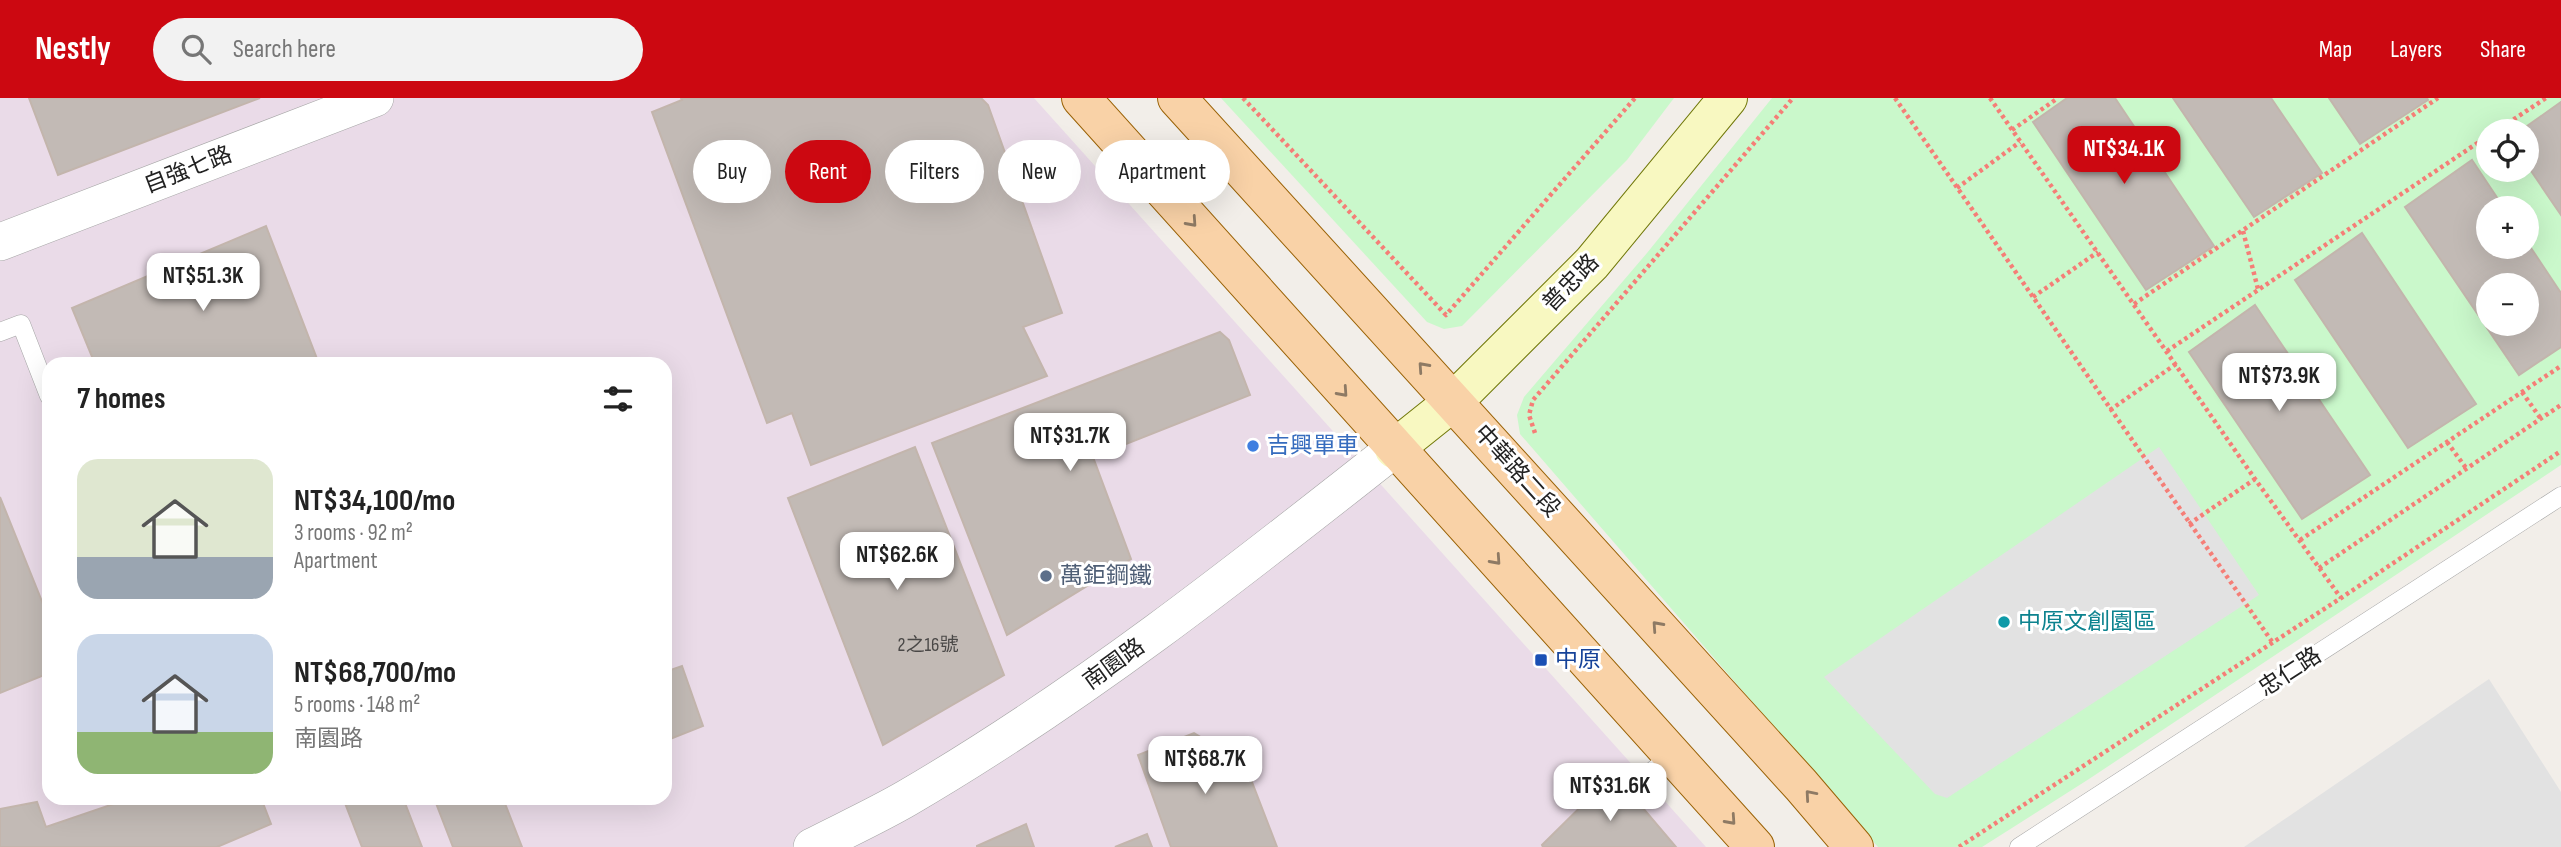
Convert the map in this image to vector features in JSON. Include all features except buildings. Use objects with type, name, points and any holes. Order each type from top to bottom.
[{"type":"main road","points":[[1081,98],[1394,449],[1755,847]]},
{"type":"main road","name":"中華路二段","points":[[1177,98],[1454,401],[1854,847]]},
{"type":"street","name":"自強七路","points":[[0,242],[375,98]]},
{"type":"street","name":"普忠路","points":[[1394,449],[1454,401],[1592,263],[1728,98]]},
{"type":"street","name":"南園路","points":[[812,847],[906,799],[1085,685],[1232,578],[1394,449]]},
{"type":"lane","points":[[0,332],[21,324],[42,378]]},
{"type":"lane","name":"忠仁路","points":[[2019,847],[2561,496]]},
{"type":"lane","points":[[1626,788],[1648,775],[1672,754]]},
{"type":"path","points":[[1242,98],[1446,315],[1635,98]]},
{"type":"path","points":[[1544,442],[1535,432],[1529,415],[1533,400],[1793,98]]},
{"type":"path","points":[[1895,98],[2273,643]]},
{"type":"path","points":[[1990,98],[2255,480],[2341,598]]},
{"type":"path","points":[[2012,130],[2058,98]]},
{"type":"path","points":[[2134,304],[2438,98]]},
{"type":"path","points":[[2514,119],[2546,98]]},
{"type":"path","points":[[1957,188],[2020,142]]},
{"type":"path","points":[[2167,351],[2476,144]]},
{"type":"path","points":[[2243,231],[2259,289]]},
{"type":"path","points":[[2033,297],[2098,252]]},
{"type":"path","points":[[2110,410],[2176,364]]},
{"type":"path","points":[[2300,540],[2561,366]]},
{"type":"path","points":[[2522,392],[2541,419]]},
{"type":"path","points":[[2319,568],[2561,405]]},
{"type":"path","points":[[2447,442],[2466,468]]},
{"type":"path","points":[[1959,847],[2273,643],[2561,451]]},
{"type":"path","points":[[2189,524],[2255,480]]},
{"type":"shaded area","points":[[0,98],[1034,98],[1072,140],[998,140],[998,203],[1081,203],[1081,150],[1095,166],[1095,203],[1128,203],[1706,847],[0,847]]},
{"type":"shaded area","points":[[2159,447],[2259,595],[1947,798],[1935,794],[1824,677]]},
{"type":"shaded area","points":[[2489,679],[2561,792],[2561,847],[2244,847]]},
{"type":"green space","points":[[1221,98],[1674,98],[1627,160],[1462,326],[1444,329],[1427,322]]},
{"type":"green space","name":"中原文創園區","points":[[1772,98],[2561,98],[2561,465],[2089,779],[1982,847],[1878,847],[1520,434],[1517,415],[1524,397],[1647,253]]},
{"type":"place","name":"吉興單車","points":[[1253,446]]},
{"type":"place","name":"萬鉅鋼鐵","points":[[1046,576]]},
{"type":"place","name":"中原文創園區","points":[[2004,622]]},
{"type":"place","name":"中原","points":[[1541,660]]}]
